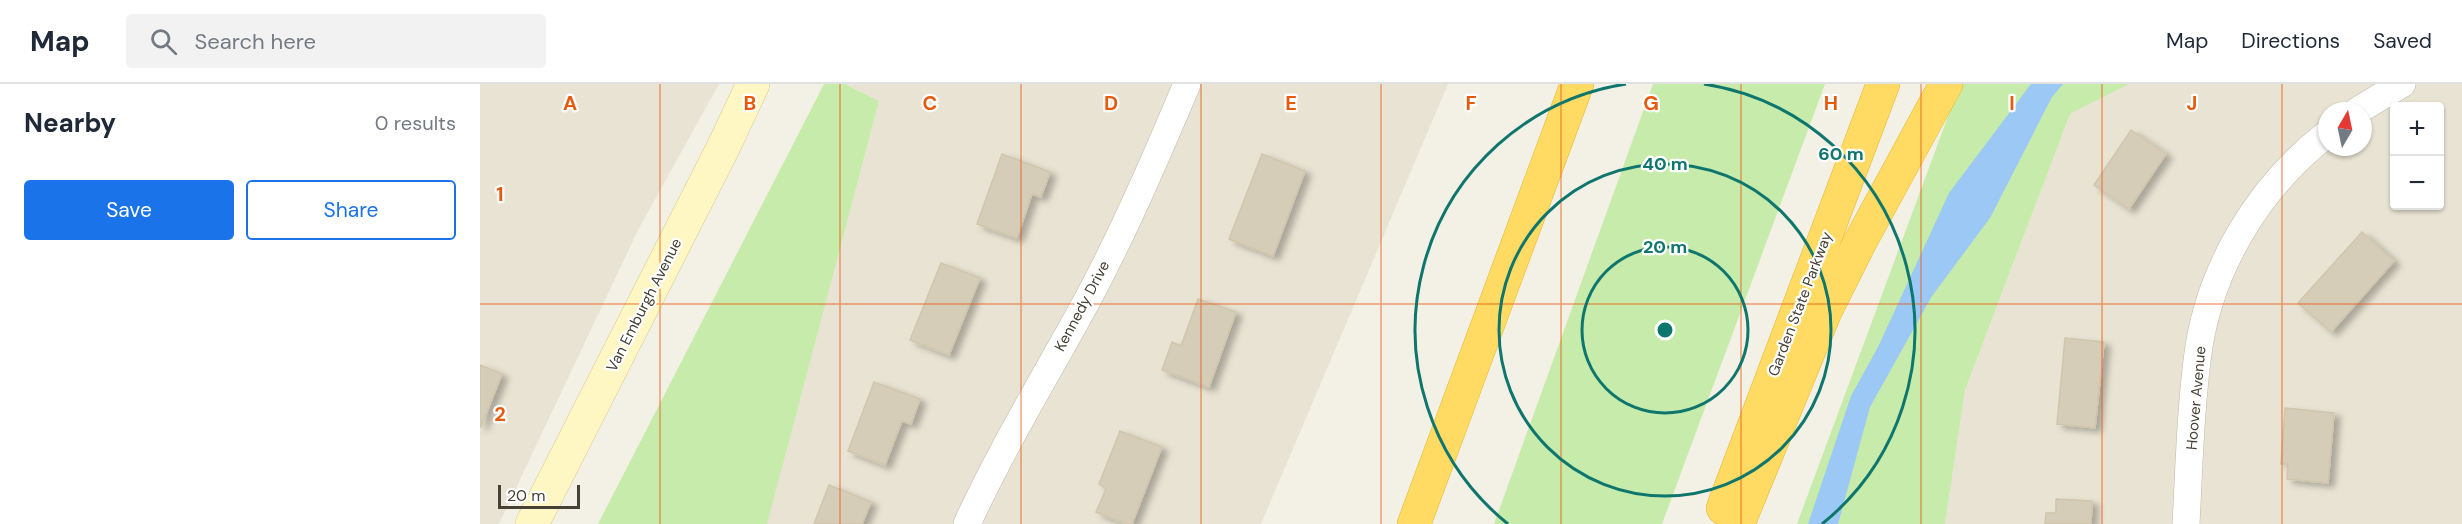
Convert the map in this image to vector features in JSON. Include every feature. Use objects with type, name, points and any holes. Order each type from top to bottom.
[{"type":"highway","points":[[1414,524],[1577,84]]},
{"type":"highway","name":"Garden State Parkway","points":[[1718,524],[1883,84]]},
{"type":"highway","points":[[1738,524],[1826,312],[1859,244],[1946,84]]},
{"type":"main road","name":"Van Emburgh Avenue","points":[[532,524],[705,185],[753,84]]},
{"type":"street","name":"Kennedy Drive","points":[[967,524],[1027,406],[1090,294],[1142,189],[1187,84]]},
{"type":"street","points":[[2372,102],[2402,84]]},
{"type":"street","name":"Hoover Avenue","points":[[2186,524],[2197,359],[2206,313],[2220,273],[2249,217],[2275,184],[2318,141]]},
{"type":"shaded area","points":[[480,84],[719,84],[638,230],[499,524],[480,524]]},
{"type":"shaded area","points":[[845,84],[1448,84],[1261,524],[766,524],[879,101]]},
{"type":"shaded area","points":[[2129,84],[2462,84],[2462,524],[1945,524],[1965,390],[2070,114]]},
{"type":"green space","points":[[824,84],[845,84],[879,101],[767,524],[598,524]]},
{"type":"green space","points":[[1653,84],[1825,84],[1662,524],[1494,524]]},
{"type":"green space","points":[[1960,84],[2129,84],[2070,114],[1965,390],[1945,524],[1797,524]]},
{"type":"water","points":[[2031,84],[2063,84],[2052,97],[1990,218],[1932,296],[1870,407],[1838,524],[1808,524],[1851,396],[1878,347],[1949,193]]},
{"type":"building","points":[[2131,130],[2166,154],[2129,209],[2094,185]]},
{"type":"building","points":[[1002,154],[1050,172],[1041,197],[1032,194],[1017,238],[977,224]]},
{"type":"building","points":[[1262,154],[1305,171],[1273,256],[1229,239]]},
{"type":"building","points":[[2362,232],[2394,261],[2331,332],[2298,303]]},
{"type":"building","points":[[941,263],[980,278],[949,355],[910,340]]},
{"type":"building","points":[[1198,299],[1236,312],[1209,387],[1162,370],[1172,342],[1181,346]]},
{"type":"building","points":[[2065,338],[2104,342],[2095,428],[2057,424]]},
{"type":"building","points":[[480,365],[502,374],[481,427],[480,426]]},
{"type":"building","points":[[874,382],[920,399],[911,424],[902,421],[885,465],[848,451]]},
{"type":"building","points":[[2285,408],[2334,413],[2328,483],[2287,479],[2288,464],[2281,464]]},
{"type":"building","points":[[1120,431],[1162,447],[1132,524],[1126,524],[1096,512],[1106,489],[1099,484]]},
{"type":"building","points":[[829,485],[871,502],[862,524],[814,524]]},
{"type":"building","points":[[2056,499],[2092,501],[2091,524],[2045,524],[2046,513],[2056,513]]}]
